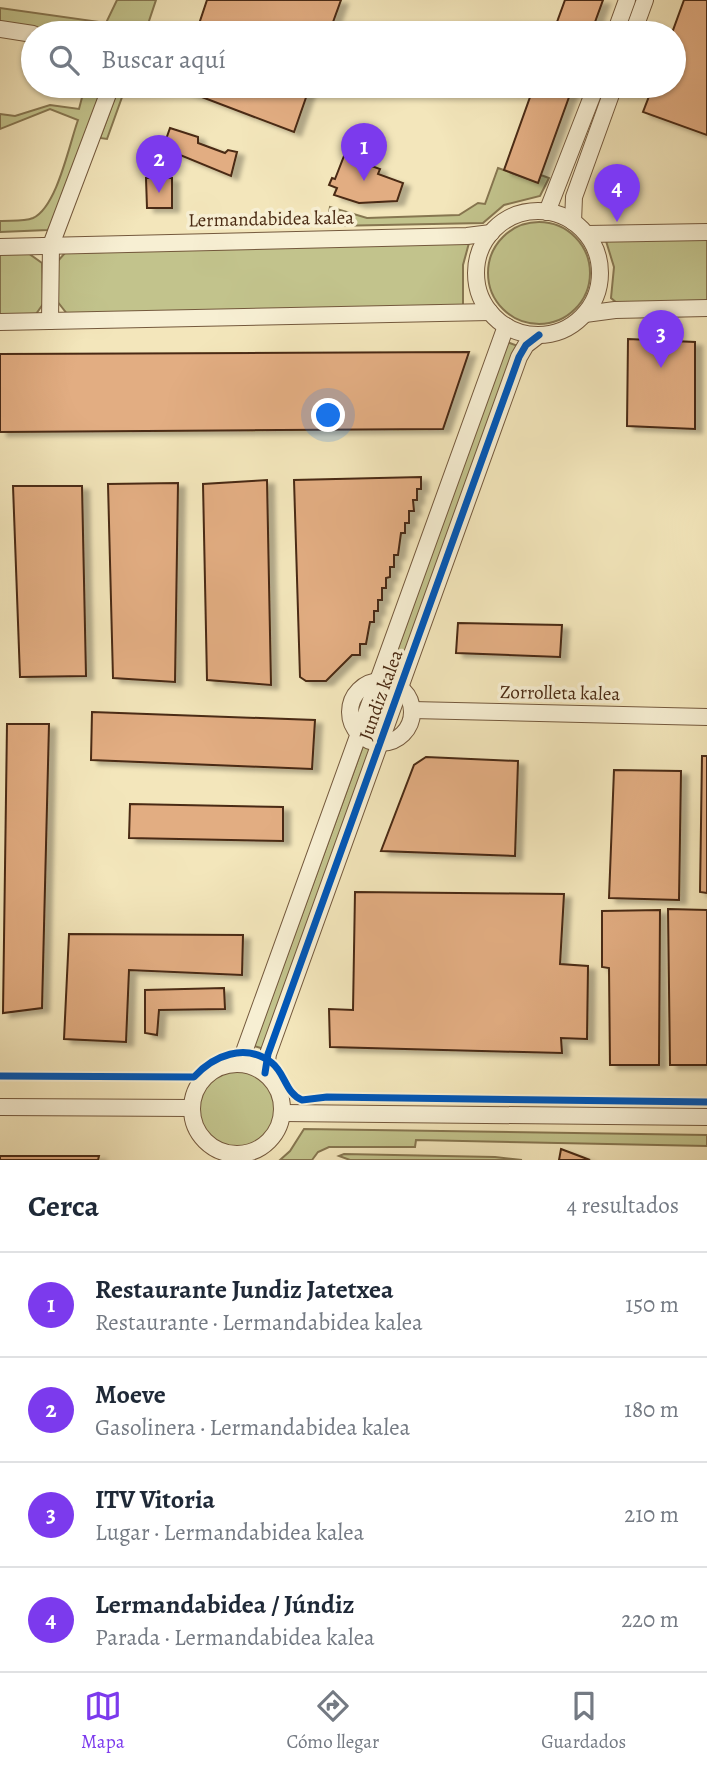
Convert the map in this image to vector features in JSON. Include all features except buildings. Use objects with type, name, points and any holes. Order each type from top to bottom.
[{"type":"street","points":[[619,21],[626,0]]},
{"type":"street","points":[[637,21],[645,0]]},
{"type":"street","points":[[0,29],[21,32]]},
{"type":"street","points":[[50,321],[51,245],[106,98]]},
{"type":"street","points":[[547,212],[591,98]]},
{"type":"street","points":[[573,222],[574,197],[610,98]]},
{"type":"street","points":[[547,212],[573,222],[587,234],[596,249],[600,274],[595,299],[585,314],[556,333],[539,335],[506,326],[490,312],[480,293],[478,258],[491,233],[500,224],[523,213],[547,212]]},
{"type":"street","points":[[587,234],[707,232]]},
{"type":"street","name":"Lermandabidea kalea","points":[[0,247],[454,237],[491,233]]},
{"type":"street","points":[[585,314],[615,310],[707,307]]},
{"type":"street","points":[[0,322],[490,312]]},
{"type":"street","name":"Jundiz kalea","points":[[240,1063],[506,326]]},
{"type":"street","name":"Jundiz kalea","points":[[265,1073],[268,1054],[519,357],[526,345],[539,335]]},
{"type":"street","name":"Jundiz kalea","points":[[360,736],[380,743],[400,737],[409,725],[411,701],[401,687],[380,680]]},
{"type":"street","name":"Zorrolleta kalea","points":[[412,710],[707,717]]},
{"type":"street","points":[[240,1063],[265,1073],[279,1091],[283,1113],[276,1133],[262,1147],[242,1154],[220,1156],[197,1130],[192,1108],[197,1088],[210,1072],[229,1064],[240,1063]]},
{"type":"street","points":[[0,1107],[192,1108]]},
{"type":"street","points":[[283,1113],[707,1117]]},
{"type":"green space","points":[[117,0],[156,0],[149,21],[107,21]]},
{"type":"green space","points":[[0,8],[92,21],[21,21],[21,28],[0,25]]},
{"type":"green space","points":[[82,98],[99,98],[57,213],[48,230],[0,232],[0,221],[33,218],[49,202],[78,120],[50,109],[0,129],[0,114],[15,116],[50,105],[79,109]]},
{"type":"green space","points":[[115,98],[122,98],[107,139],[100,138]]},
{"type":"green space","points":[[498,168],[537,182],[541,175],[549,178],[540,196],[504,205],[483,223],[332,226],[327,222],[330,207],[367,218],[459,215],[478,203],[485,204]]},
{"type":"green space","points":[[539,222],[559,226],[575,237],[586,253],[590,273],[586,293],[575,309],[559,320],[539,324],[519,320],[503,309],[492,293],[488,273],[492,253],[503,237],[519,226]]},
{"type":"green space","points":[[707,239],[707,302],[617,303],[611,298],[614,267],[606,241]]},
{"type":"green space","points":[[469,243],[463,265],[463,305],[68,315],[57,301],[57,262],[65,253]]},
{"type":"green space","points":[[0,253],[28,253],[42,263],[43,304],[36,314],[0,317]]},
{"type":"green space","points":[[507,342],[518,346],[398,679],[388,676]]},
{"type":"green space","points":[[384,689],[393,692],[378,736],[367,732]]},
{"type":"green space","points":[[363,746],[372,750],[264,1049],[254,1046]]},
{"type":"green space","points":[[237,1069],[252,1072],[264,1081],[273,1093],[276,1108],[273,1123],[264,1135],[252,1144],[237,1147],[222,1144],[210,1135],[201,1123],[198,1108],[201,1093],[210,1081],[222,1072]]},
{"type":"green space","points":[[304,1129],[707,1135],[707,1146],[416,1140],[415,1147],[329,1147],[318,1152],[312,1160],[280,1160],[290,1151]]},
{"type":"green space","points":[[344,1154],[522,1160],[350,1160],[339,1156]]},
{"type":"cycle path","points":[[265,1073],[268,1054],[519,357],[526,345],[539,335]]},
{"type":"cycle path","points":[[0,1076],[194,1077],[220,1058],[230,1054],[251,1053],[272,1063],[292,1093],[302,1100],[327,1097],[707,1102]]},
{"type":"place","name":"Restaurante Jundiz Jatetxea","points":[[364,181]]},
{"type":"place","name":"Moeve","points":[[159,193]]},
{"type":"place","name":"Lermandabidea / Júndiz","points":[[617,222]]},
{"type":"place","name":"ITV Vitoria","points":[[661,368]]}]
